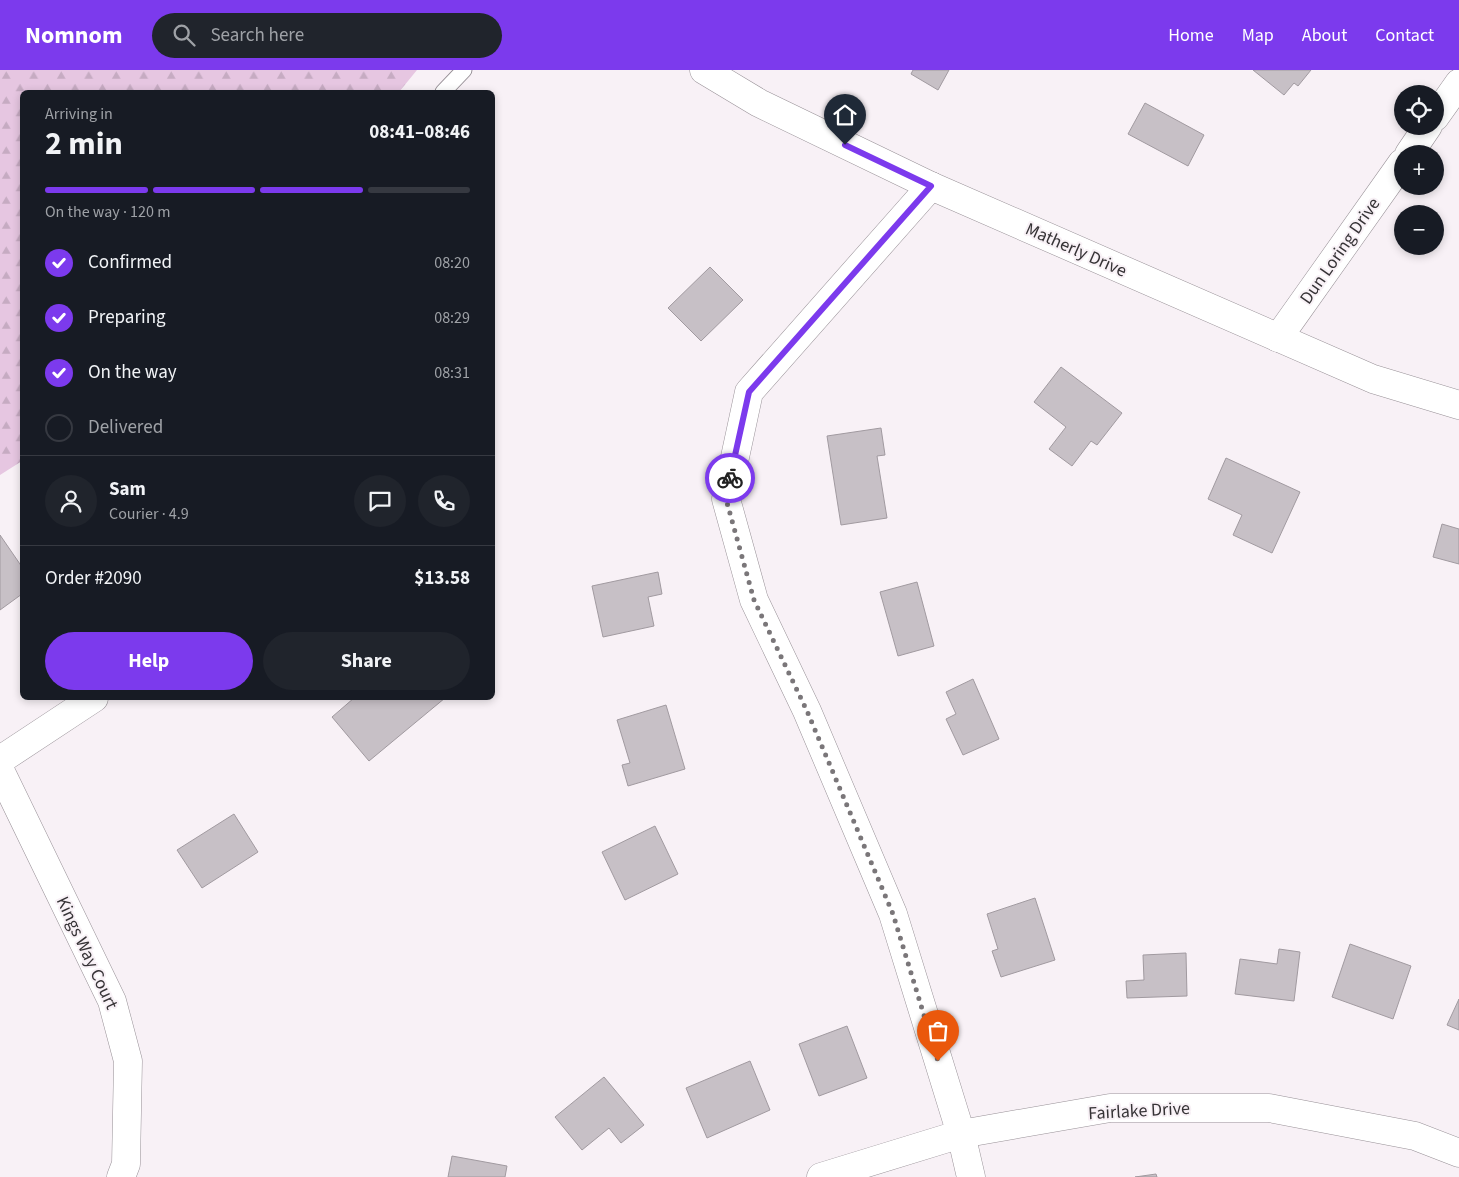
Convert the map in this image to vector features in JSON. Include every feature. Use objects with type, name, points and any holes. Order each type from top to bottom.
[{"type":"street","name":"Matherly Drive","points":[[704,70],[759,104],[931,186],[1373,379],[1459,405]]},
{"type":"street","points":[[1444,104],[1459,83]]},
{"type":"street","name":"Dun Loring Drive","points":[[1278,338],[1394,174]]},
{"type":"street","points":[[931,186],[749,392],[726,499],[754,600],[807,711],[893,914],[961,1134],[971,1177]]},
{"type":"street","points":[[0,760],[91,700]]},
{"type":"street","name":"Kings Way Court","points":[[0,770],[112,1001],[128,1061],[126,1164],[121,1177]]},
{"type":"street","name":"Fairlake Drive","points":[[821,1177],[961,1134],[1110,1108],[1269,1108],[1415,1136],[1459,1152]]},
{"type":"lane","points":[[445,90],[464,70]]},
{"type":"green space","points":[[0,70],[417,70],[401,90],[20,90],[20,462],[0,475]]},
{"type":"building","points":[[913,70],[949,70],[938,90],[911,74]]},
{"type":"building","points":[[1253,70],[1311,70],[1298,86],[1294,83],[1284,95]]},
{"type":"building","points":[[1145,103],[1204,135],[1188,166],[1128,134]]},
{"type":"building","points":[[710,267],[743,300],[701,341],[668,308]]},
{"type":"building","points":[[1061,367],[1122,413],[1097,445],[1091,441],[1072,466],[1049,449],[1066,427],[1034,402]]},
{"type":"building","points":[[881,428],[885,455],[877,456],[887,518],[841,525],[827,436]]},
{"type":"building","points":[[1226,458],[1300,492],[1272,553],[1233,535],[1242,515],[1208,499]]},
{"type":"building","points":[[1442,524],[1459,529],[1459,564],[1433,557]]},
{"type":"building","points":[[0,535],[20,564],[20,595],[0,610]]},
{"type":"building","points":[[658,572],[662,594],[648,597],[654,626],[603,637],[592,586]]},
{"type":"building","points":[[917,582],[934,646],[898,656],[880,592]]},
{"type":"building","points":[[973,679],[999,739],[963,755],[946,719],[956,714],[946,692]]},
{"type":"building","points":[[352,700],[443,700],[369,761],[332,717]]},
{"type":"building","points":[[666,705],[685,769],[628,786],[622,765],[630,763],[617,720]]},
{"type":"building","points":[[234,814],[258,852],[202,888],[177,850]]},
{"type":"building","points":[[655,826],[678,874],[625,900],[602,852]]},
{"type":"building","points":[[1035,898],[1055,960],[1001,977],[992,951],[998,949],[987,914]]},
{"type":"building","points":[[1350,944],[1411,966],[1393,1019],[1332,997]]},
{"type":"building","points":[[1279,949],[1300,952],[1294,1001],[1235,994],[1240,959],[1277,964]]},
{"type":"building","points":[[1186,953],[1187,996],[1127,998],[1126,981],[1144,980],[1143,955]]},
{"type":"building","points":[[1459,999],[1459,1030],[1447,1025]]},
{"type":"building","points":[[847,1026],[867,1078],[819,1096],[799,1044]]},
{"type":"building","points":[[750,1061],[770,1110],[707,1138],[686,1088]]},
{"type":"building","points":[[604,1077],[644,1125],[621,1143],[609,1128],[582,1150],[555,1117]]},
{"type":"building","points":[[452,1156],[507,1166],[505,1177],[448,1177]]},
{"type":"building","points":[[1156,1174],[1157,1177],[1135,1177]]},
{"type":"way so far","points":[[730,478],[726,499],[754,600],[807,711],[893,914],[938,1061]]},
{"type":"route","points":[[730,478],[749,392],[931,186],[845,145]]}]
